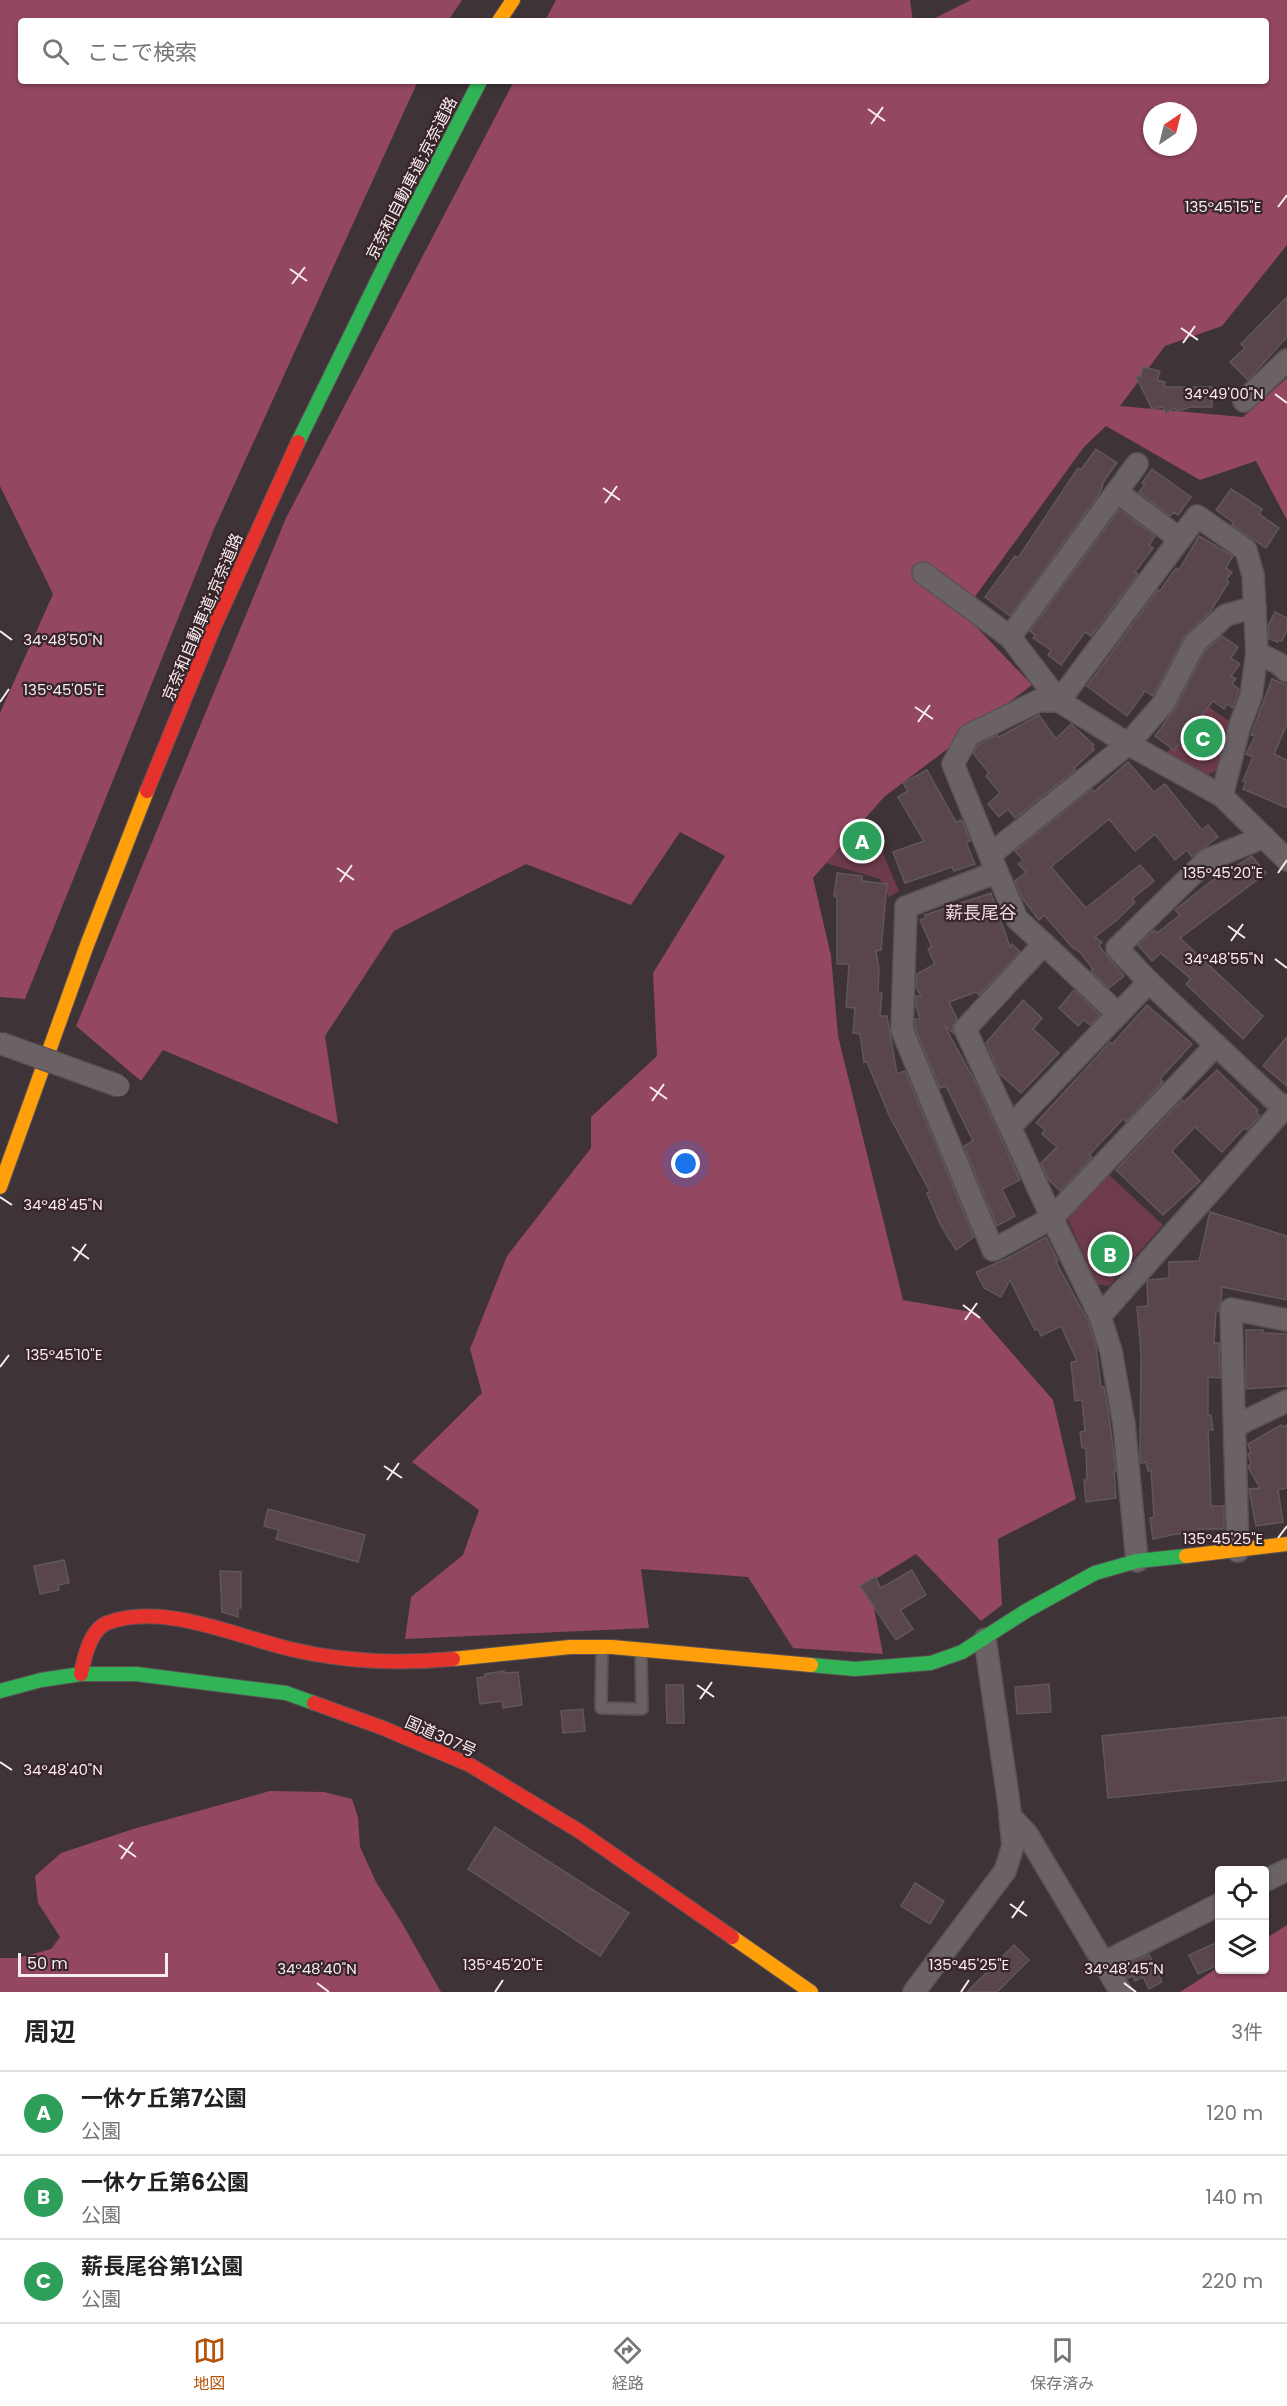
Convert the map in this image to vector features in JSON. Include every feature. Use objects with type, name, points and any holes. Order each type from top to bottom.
[{"type":"main road","points":[[501,18],[513,0]]},
{"type":"main road","points":[[512,18],[521,0]]},
{"type":"main road","name":"京奈和自動車道;京奈道路","points":[[415,176],[464,84]]},
{"type":"main road","name":"京奈和自動車道;京奈道路","points":[[0,1187],[71,985],[137,814],[248,550],[327,381],[478,84]]},
{"type":"main road","name":"京奈和自動車道;京奈道路","points":[[0,1150],[59,981],[131,794],[247,525],[311,387],[404,197]]},
{"type":"main road","points":[[81,1674],[87,1646],[105,1624],[145,1615],[204,1626],[290,1649],[345,1659],[389,1663],[570,1647],[602,1647],[855,1669],[931,1663],[962,1652],[1026,1611],[1095,1573],[1137,1561],[1287,1544]]},
{"type":"main road","name":"国道307号","points":[[0,1691],[41,1680],[81,1674],[136,1674],[286,1693],[383,1728],[470,1765],[579,1832],[811,1992]]},
{"type":"street","points":[[1244,400],[1287,360]]},
{"type":"street","points":[[1010,637],[1137,464]]},
{"type":"street","points":[[1116,492],[1180,539]]},
{"type":"street","points":[[1059,701],[1197,516],[1246,550],[1253,575],[1257,653],[1251,696],[1239,728],[1222,796]]},
{"type":"street","points":[[923,573],[1010,637],[1059,701],[1128,744],[1222,796],[1287,860]]},
{"type":"street","points":[[1216,1045],[1052,1218],[993,1250],[902,1030],[906,907],[994,863],[1128,744],[1163,704],[1195,643],[1226,615],[1255,607]]},
{"type":"street","points":[[1257,653],[1278,663],[1287,671]]},
{"type":"street","points":[[1059,701],[1038,701],[969,735],[953,764],[1017,920],[1118,1014]]},
{"type":"street","points":[[1100,1316],[1285,1106],[1149,982],[1117,948],[1207,860],[1264,837]]},
{"type":"street","points":[[1044,944],[965,1029],[1100,1316],[1111,1351],[1124,1424],[1137,1561]]},
{"type":"street","points":[[1011,1126],[1149,982]]},
{"type":"street","points":[[0,1043],[119,1086]]},
{"type":"street","points":[[1238,1551],[1231,1309],[1287,1320]]},
{"type":"street","points":[[1234,1426],[1287,1401]]},
{"type":"street","points":[[915,1992],[1005,1870],[1013,1846],[985,1639]]},
{"type":"street","points":[[1010,1816],[1027,1834],[1121,1992]]},
{"type":"street","points":[[1269,1879],[1287,1870]]},
{"type":"street","points":[[1103,1963],[1215,1907]]},
{"type":"lane","points":[[602,1647],[601,1708],[642,1709],[641,1649]]},
{"type":"shaded area","points":[[0,0],[462,0],[450,18],[18,18],[18,84],[417,84],[214,529],[25,999],[0,997],[0,713],[53,594],[0,486]]},
{"type":"shaded area","points":[[556,0],[910,0],[913,18],[547,18]]},
{"type":"shaded area","points":[[971,0],[1287,0],[1287,245],[1222,326],[1165,346],[1120,406],[1243,417],[1287,378],[1287,520],[1256,461],[1200,480],[1106,426],[1084,447],[963,613],[1032,685],[884,797],[813,878],[831,956],[838,1036],[903,1300],[977,1313],[1053,1400],[1076,1499],[998,1539],[1002,1605],[981,1621],[916,1554],[869,1583],[883,1654],[793,1648],[748,1577],[641,1569],[649,1628],[405,1639],[411,1597],[463,1555],[479,1510],[412,1462],[482,1393],[470,1349],[507,1256],[591,1148],[591,1117],[657,1056],[653,973],[725,856],[680,832],[631,905],[526,864],[394,931],[325,1036],[338,1124],[163,1050],[141,1081],[76,1026],[286,518],[512,84],[1269,84],[1269,18],[935,18]]},
{"type":"shaded area","points":[[1206,705],[1230,722],[1216,771],[1201,778],[1166,754]]},
{"type":"shaded area","points":[[868,819],[899,891],[889,897],[880,879],[826,863]]},
{"type":"shaded area","points":[[1106,1172],[1163,1225],[1109,1286],[1097,1284],[1067,1218]]},
{"type":"shaded area","points":[[270,1791],[324,1792],[352,1799],[358,1817],[360,1847],[376,1882],[441,1992],[0,1992],[0,1958],[18,1958],[51,1949],[60,1937],[38,1903],[35,1876],[61,1853],[133,1829]]},
{"type":"shaded area","points":[[1287,1925],[1287,1992],[1180,1992],[1215,1970],[1215,1974],[1269,1974],[1269,1936]]},
{"type":"building","points":[[1287,297],[1287,337],[1248,380],[1230,362],[1245,348],[1241,344]]},
{"type":"building","points":[[1143,367],[1160,371],[1157,380],[1165,382],[1164,387],[1212,387],[1212,407],[1190,407],[1176,411],[1175,408],[1166,413],[1163,407],[1152,409],[1136,376],[1141,377]]},
{"type":"building","points":[[1096,449],[1117,463],[1102,484],[1099,494],[1010,616],[985,597],[1015,556],[1018,558],[1078,468],[1081,470]]},
{"type":"building","points":[[1152,469],[1191,497],[1178,515],[1173,512],[1170,516],[1139,492],[1145,484],[1142,483]]},
{"type":"building","points":[[1231,489],[1262,509],[1259,514],[1279,528],[1266,548],[1232,525],[1233,522],[1216,510]]},
{"type":"building","points":[[1119,510],[1155,536],[1149,545],[1153,548],[1135,572],[1138,574],[1091,636],[1085,632],[1061,665],[1048,655],[1051,650],[1033,638],[1035,635],[1030,631]]},
{"type":"building","points":[[1199,536],[1233,556],[1226,568],[1232,572],[1226,580],[1229,582],[1210,612],[1184,637],[1153,696],[1145,691],[1127,716],[1087,686],[1158,590],[1160,591],[1176,568],[1179,570]]},
{"type":"building","points":[[1275,612],[1287,618],[1287,630],[1282,641],[1278,642],[1269,639],[1268,626]]},
{"type":"building","points":[[1222,636],[1238,647],[1231,658],[1240,664],[1231,676],[1236,679],[1232,684],[1239,689],[1233,708],[1227,704],[1224,709],[1213,701],[1174,750],[1155,736],[1174,710],[1205,651]]},
{"type":"building","points":[[1272,679],[1287,685],[1287,724],[1274,754],[1287,760],[1287,808],[1243,789],[1246,782],[1243,781],[1253,757],[1246,754],[1255,736],[1251,735]]},
{"type":"building","points":[[1039,715],[1056,739],[1071,724],[1094,745],[1092,747],[1094,750],[1074,768],[1075,770],[1015,818],[1008,809],[999,817],[988,804],[1000,793],[986,776],[989,773],[973,753],[978,745],[997,735],[999,737]]},
{"type":"building","points":[[1128,762],[1154,792],[1165,784],[1202,830],[1208,825],[1218,837],[1192,857],[1187,850],[1175,860],[1155,834],[1135,851],[1109,819],[1051,867],[1086,908],[1140,865],[1154,881],[1132,899],[1135,902],[1117,920],[1095,937],[1102,942],[1099,946],[1124,976],[1109,988],[1091,971],[1093,969],[1080,952],[1072,947],[1044,915],[1039,920],[1023,899],[1015,881],[1026,872],[1018,864],[1023,860],[1015,851],[1092,789],[1094,792]]},
{"type":"building","points":[[927,770],[956,822],[962,820],[970,841],[966,842],[975,864],[954,871],[952,867],[905,883],[893,852],[924,841],[898,797],[908,791],[903,783]]},
{"type":"building","points":[[1252,856],[1266,873],[1180,938],[1263,1016],[1243,1039],[1186,984],[1191,979],[1161,953],[1152,961],[1138,945],[1154,930],[1157,933],[1180,915],[1175,910],[1210,882]]},
{"type":"building","points":[[837,873],[862,876],[862,881],[887,884],[881,950],[876,951],[879,969],[878,992],[882,993],[880,1016],[887,1016],[897,1074],[905,1071],[974,1237],[956,1250],[940,1224],[927,1193],[930,1192],[889,1115],[867,1062],[864,1062],[860,1034],[853,1033],[855,1008],[846,1007],[849,964],[837,964],[837,897],[834,896]]},
{"type":"building","points":[[991,893],[1010,947],[1012,944],[1020,952],[979,995],[976,992],[949,1002],[957,1019],[953,1026],[953,1033],[944,1025],[976,1083],[1020,1180],[1002,1189],[1015,1216],[997,1226],[964,1146],[973,1141],[946,1086],[940,1088],[915,1028],[915,1019],[920,1019],[916,996],[921,996],[916,987],[917,974],[935,964],[928,949],[932,947],[920,920],[926,918],[925,915]]},
{"type":"building","points":[[1074,990],[1100,1015],[1090,1025],[1084,1020],[1078,1026],[1059,1008]]},
{"type":"building","points":[[1023,1000],[1042,1018],[1033,1029],[1059,1053],[1021,1093],[1000,1074],[986,1043]]},
{"type":"building","points":[[1147,1005],[1192,1044],[1160,1079],[1163,1082],[1126,1122],[1123,1119],[1089,1155],[1092,1157],[1060,1191],[1048,1179],[1041,1163],[1057,1147],[1042,1134],[1045,1130],[1036,1123]]},
{"type":"building","points":[[1287,1037],[1287,1086],[1263,1066]]},
{"type":"building","points":[[1217,1070],[1258,1110],[1256,1112],[1260,1116],[1247,1130],[1244,1128],[1222,1152],[1195,1127],[1172,1151],[1200,1181],[1163,1215],[1116,1170],[1182,1100],[1184,1102]]},
{"type":"building","points":[[1210,1212],[1287,1236],[1287,1300],[1222,1287],[1221,1301],[1216,1311],[1214,1343],[1219,1343],[1220,1378],[1208,1377],[1208,1415],[1211,1415],[1213,1430],[1208,1430],[1211,1506],[1224,1506],[1224,1529],[1199,1529],[1199,1533],[1176,1534],[1153,1539],[1150,1518],[1154,1517],[1151,1470],[1148,1471],[1146,1462],[1141,1463],[1140,1459],[1141,1353],[1137,1307],[1148,1306],[1147,1282],[1149,1280],[1169,1278],[1169,1262],[1199,1261]]},
{"type":"building","points":[[1046,1237],[1058,1261],[1056,1262],[1088,1321],[1096,1346],[1101,1387],[1104,1387],[1108,1409],[1116,1471],[1114,1471],[1116,1498],[1086,1502],[1084,1480],[1087,1480],[1086,1448],[1082,1448],[1080,1432],[1085,1431],[1082,1400],[1075,1401],[1071,1362],[1077,1361],[1061,1326],[1041,1336],[1038,1329],[1035,1330],[1010,1280],[1001,1297],[984,1288],[976,1272]]},
{"type":"building","points":[[1246,1330],[1287,1334],[1287,1386],[1246,1389]]},
{"type":"building","points":[[1281,1425],[1282,1427],[1287,1425],[1287,1488],[1278,1490],[1283,1522],[1256,1526],[1249,1489],[1260,1488],[1248,1467],[1251,1463],[1248,1454],[1251,1453],[1248,1444]]},
{"type":"building","points":[[268,1509],[365,1535],[358,1562],[276,1539],[279,1530],[264,1526]]},
{"type":"building","points":[[64,1560],[69,1583],[58,1585],[59,1590],[40,1594],[34,1566]]},
{"type":"building","points":[[912,1570],[926,1595],[900,1610],[913,1629],[896,1640],[860,1586],[875,1577],[881,1588]]},
{"type":"building","points":[[220,1571],[241,1572],[241,1608],[238,1608],[238,1617],[222,1612]]},
{"type":"building","points":[[504,1671],[504,1673],[518,1672],[522,1705],[503,1708],[502,1701],[480,1704],[477,1678],[485,1677],[485,1674]]},
{"type":"building","points":[[1049,1684],[1051,1712],[1017,1714],[1015,1687]]},
{"type":"building","points":[[666,1685],[683,1685],[684,1723],[667,1723]]},
{"type":"building","points":[[583,1709],[585,1731],[563,1733],[561,1711]]},
{"type":"building","points":[[1287,1717],[1287,1780],[1108,1798],[1102,1736]]},
{"type":"building","points":[[495,1827],[629,1913],[600,1956],[468,1869]]},
{"type":"building","points":[[915,1883],[944,1901],[930,1924],[901,1906]]},
{"type":"building","points":[[1215,1943],[1215,1966],[1198,1974],[1189,1955]]},
{"type":"building","points":[[1014,1945],[1029,1960],[997,1992],[967,1992]]},
{"type":"building","points":[[1149,1954],[1162,1982],[1149,1989],[1143,1977],[1135,1981],[1133,1976],[1128,1978],[1122,1968]]},
{"type":"traffic: fast","points":[[298,442],[390,255],[478,84]]},
{"type":"traffic: fast","points":[[811,1665],[855,1669],[931,1663],[962,1652],[1026,1611],[1095,1573],[1137,1561],[1186,1556]]},
{"type":"traffic: fast","points":[[0,1691],[41,1680],[81,1674],[136,1674],[286,1693],[314,1703]]},
{"type":"traffic: slow","points":[[501,18],[513,0]]},
{"type":"traffic: slow","points":[[0,1187],[87,945],[147,791]]},
{"type":"traffic: slow","points":[[1186,1556],[1287,1544]]},
{"type":"traffic: slow","points":[[453,1659],[570,1647],[612,1647],[811,1665]]},
{"type":"traffic: slow","points":[[732,1937],[811,1992]]},
{"type":"traffic: jam","points":[[147,791],[214,627],[298,442]]},
{"type":"traffic: jam","points":[[81,1674],[89,1645],[101,1627],[107,1623],[129,1618],[151,1616],[199,1623],[290,1649],[331,1657],[391,1661],[453,1659]]},
{"type":"traffic: jam","points":[[314,1703],[383,1728],[470,1765],[579,1831],[732,1937]]},
{"type":"place","name":"薪長尾谷第1公園","points":[[1203,738]]},
{"type":"place","name":"一休ケ丘第7公園","points":[[862,841]]},
{"type":"place","name":"一休ケ丘第6公園","points":[[1110,1254]]},
{"type":"district","name":"薪長尾谷","points":[[981,913]]}]
